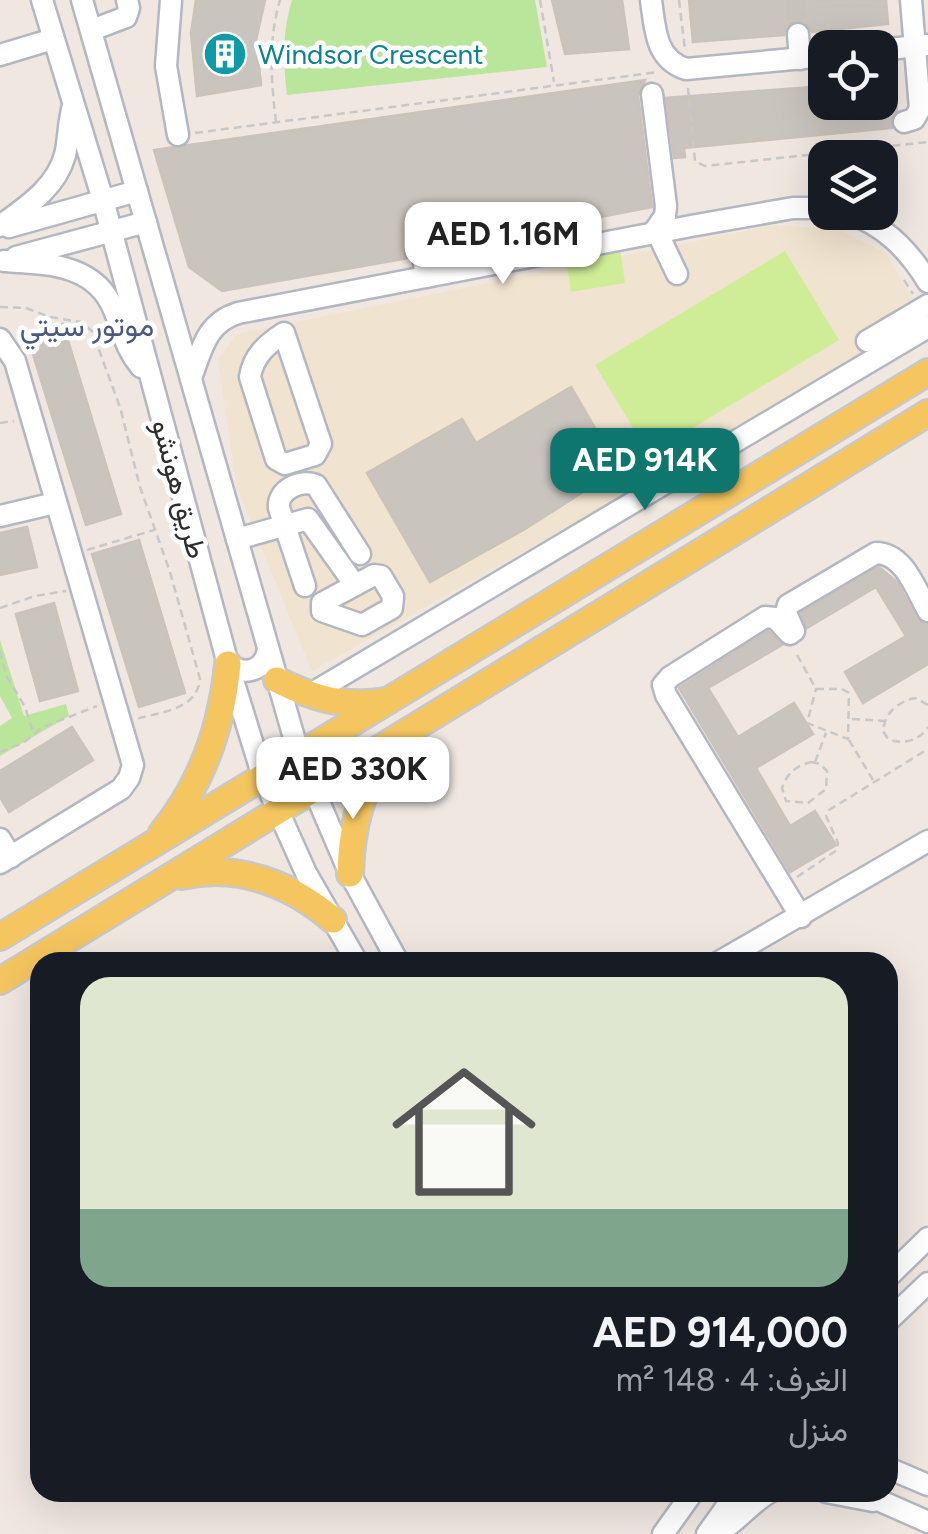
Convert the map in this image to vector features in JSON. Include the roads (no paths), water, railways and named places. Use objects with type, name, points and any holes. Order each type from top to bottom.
[{"type":"main road","points":[[0,937],[928,372]]},
{"type":"main road","points":[[49,952],[928,414]]},
{"type":"main road","points":[[154,843],[178,812],[206,760],[223,703],[228,664]]},
{"type":"main road","points":[[277,680],[309,695],[341,703],[391,700]]},
{"type":"main road","points":[[350,874],[350,848],[362,798],[388,752],[405,733]]},
{"type":"main road","points":[[167,880],[211,872],[256,877],[297,893],[333,920]]},
{"type":"main road","points":[[0,982],[30,964]]},
{"type":"street","name":"طريق هونشو","points":[[42,0],[263,777],[276,810],[351,952]]},
{"type":"street","name":"طريق هونشو","points":[[82,0],[300,755],[350,874],[393,952]]},
{"type":"street","points":[[92,30],[126,17],[127,0]]},
{"type":"street","points":[[171,0],[166,66],[178,135]]},
{"type":"street","points":[[651,0],[663,53],[677,66],[686,69],[808,58]]},
{"type":"street","points":[[904,122],[914,119],[920,110],[922,46],[912,0]]},
{"type":"street","points":[[798,34],[800,59]]},
{"type":"street","points":[[0,55],[53,39]]},
{"type":"street","points":[[655,233],[666,206],[654,93],[673,210],[692,226]]},
{"type":"street","points":[[0,228],[42,194],[58,173],[66,152],[73,104]]},
{"type":"street","points":[[0,228],[137,191]]},
{"type":"street","points":[[192,378],[209,331],[217,322],[238,312],[692,226],[808,208]]},
{"type":"street","points":[[2,261],[146,222]]},
{"type":"street","points":[[883,230],[900,244],[928,282]]},
{"type":"street","points":[[426,276],[420,237],[424,232],[439,233],[441,258],[448,272]]},
{"type":"street","points":[[655,233],[676,274]]},
{"type":"street","points":[[2,261],[60,265],[85,276],[106,296],[129,352],[148,373]]},
{"type":"street","points":[[277,305],[321,444],[315,455],[285,464],[276,459],[251,370],[256,358],[284,333]]},
{"type":"street","points":[[867,341],[926,314]]},
{"type":"street","points":[[309,695],[926,314]]},
{"type":"street","points":[[0,339],[15,362],[132,765],[126,784],[4,853]]},
{"type":"street","points":[[256,358],[277,354],[296,364]]},
{"type":"street","points":[[305,586],[278,504],[280,494],[305,482],[320,488],[360,554]]},
{"type":"street","points":[[0,516],[56,503]]},
{"type":"street","points":[[312,524],[333,511]]},
{"type":"street","points":[[238,542],[285,528],[306,527],[351,587],[312,524],[306,519],[285,528]]},
{"type":"street","points":[[801,917],[663,685],[765,617],[775,618],[792,633],[786,613],[788,606],[876,553],[885,553],[900,564],[928,611]]},
{"type":"street","points":[[228,664],[240,671],[254,670],[264,662],[268,648]]},
{"type":"street","points":[[737,952],[928,841]]},
{"type":"street","points":[[898,1266],[928,1238]]},
{"type":"street","points":[[898,1312],[928,1283]]},
{"type":"street","points":[[898,1470],[928,1485]]},
{"type":"street","points":[[676,1514],[679,1502]]},
{"type":"street","points":[[663,1534],[685,1502]]},
{"type":"street","points":[[710,1534],[731,1502]]},
{"type":"street","points":[[710,1534],[728,1526],[754,1502]]},
{"type":"street","points":[[882,1502],[928,1522]]},
{"type":"tunnel","points":[[795,0],[798,34]]},
{"type":"place","name":"Windsor Crescent","points":[[225,54]]},
{"type":"district","name":"موتور سيتي","points":[[87,325]]}]
